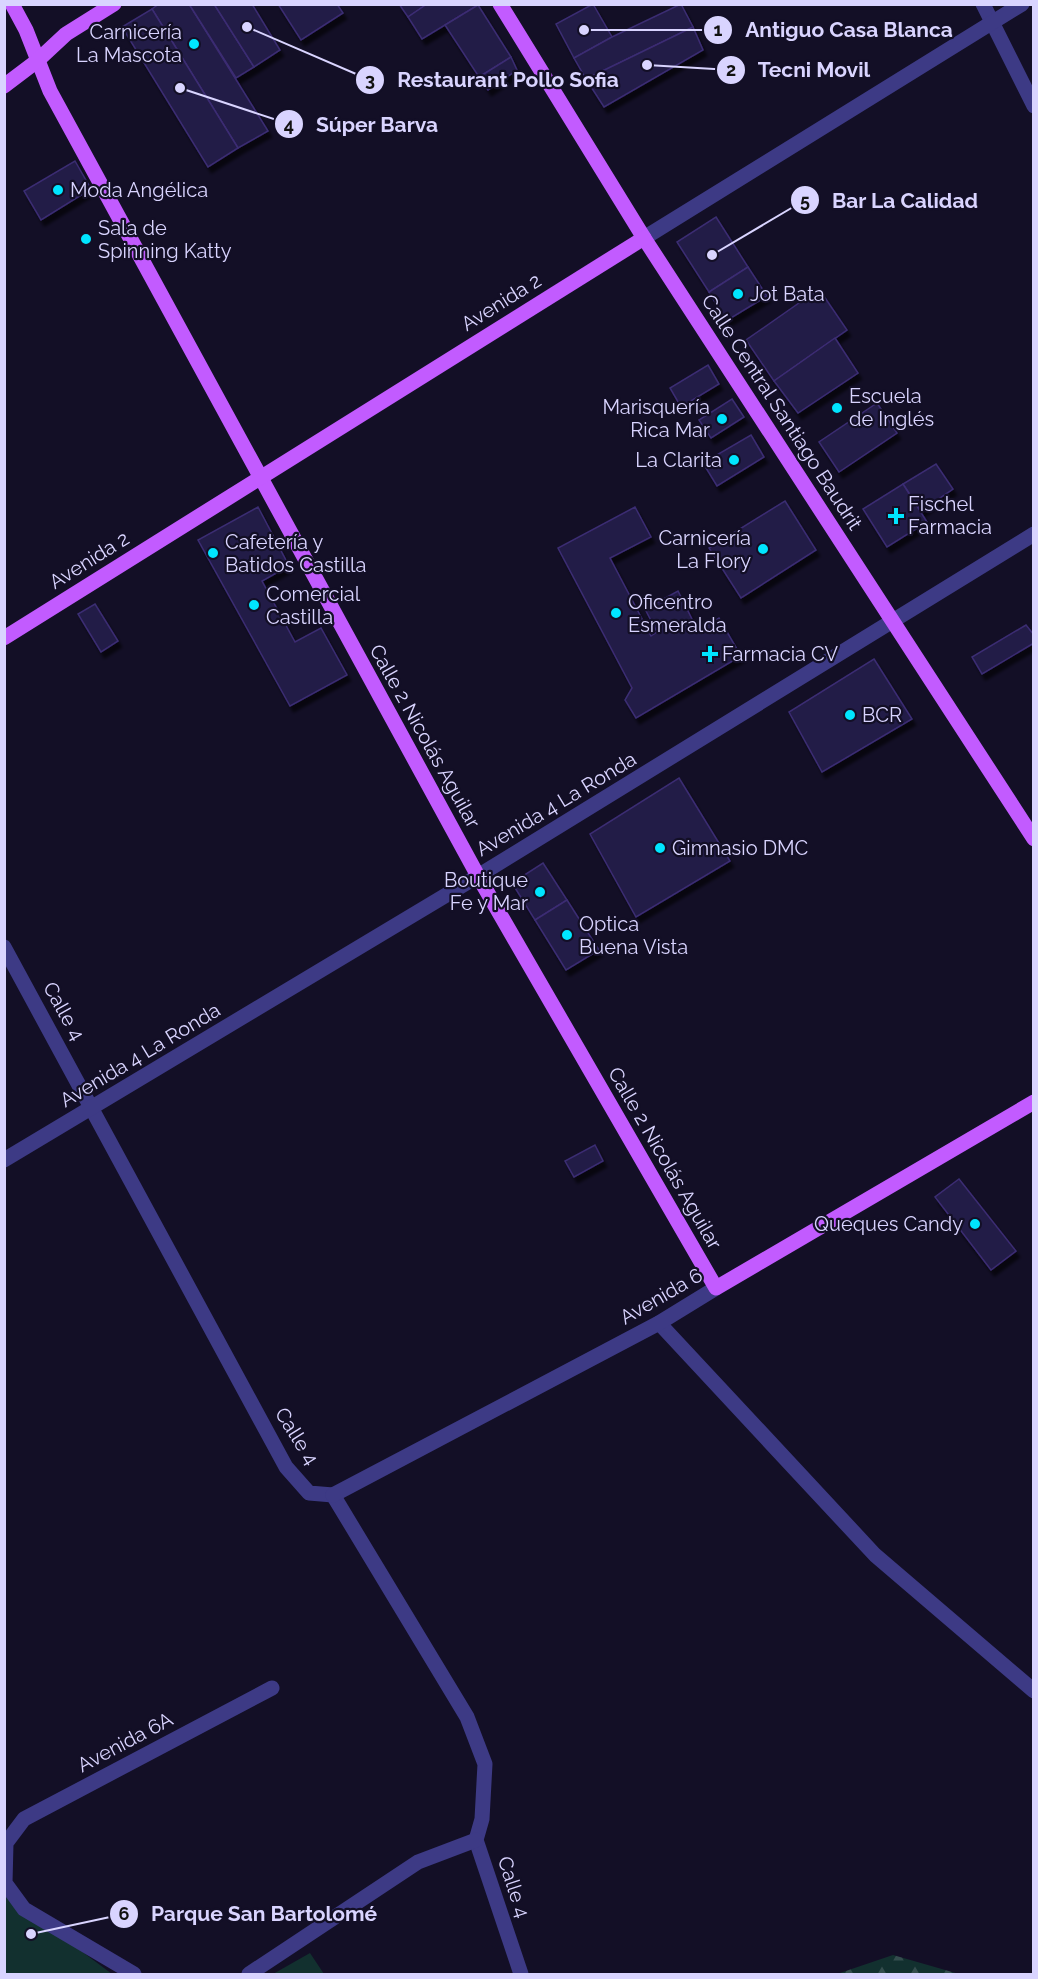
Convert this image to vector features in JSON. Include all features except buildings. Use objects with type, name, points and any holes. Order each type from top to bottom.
[{"type":"main road","name":"Calle 2 Nicolás Aguilar","points":[[12,4],[26,30],[50,91],[478,876],[716,1288]]},
{"type":"main road","points":[[4,86],[37,61],[66,34],[114,4]]},
{"type":"main road","name":"Calle Central Santiago Baudrit","points":[[500,4],[644,238],[1034,839]]},
{"type":"main road","name":"Avenida 2","points":[[4,638],[644,238]]},
{"type":"main road","name":"Avenida 6","points":[[716,1288],[1034,1102]]},
{"type":"street","points":[[983,4],[1034,106]]},
{"type":"street","name":"Avenida 2","points":[[644,238],[1022,4]]},
{"type":"street","name":"Avenida 4 La Ronda","points":[[4,1160],[478,876],[1034,534]]},
{"type":"street","name":"Calle 4","points":[[4,947],[286,1467],[309,1493],[333,1495],[467,1717],[485,1764],[482,1819],[476,1840],[521,1974]]},
{"type":"street","name":"Avenida 6","points":[[333,1495],[659,1323],[716,1288]]},
{"type":"street","points":[[659,1323],[875,1555],[1034,1690]]},
{"type":"street","name":"Avenida 6A","points":[[6,1843],[24,1819],[272,1688]]},
{"type":"street","points":[[249,1974],[418,1862],[476,1840]]},
{"type":"street","points":[[6,1843],[5,1883],[24,1909],[134,1974]]},
{"type":"green space","points":[[5,1894],[112,1974],[5,1974]]},
{"type":"green space","points":[[310,1953],[324,1974],[273,1974]]},
{"type":"green space","points":[[893,1955],[959,1974],[837,1974]]},
{"type":"place","name":"Restaurant Pollo Sofia","points":[[247,27]]},
{"type":"place","name":"Antiguo Casa Blanca","points":[[584,30]]},
{"type":"place","name":"Carnicería La Mascota","points":[[194,44]]},
{"type":"place","name":"Tecni Movil","points":[[647,65]]},
{"type":"place","name":"Súper Barva","points":[[180,88]]},
{"type":"place","name":"Moda Angélica","points":[[58,190]]},
{"type":"place","name":"Sala de Spinning Katty","points":[[86,239]]},
{"type":"place","name":"Bar La Calidad","points":[[712,255]]},
{"type":"place","name":"Jot Bata","points":[[738,294]]},
{"type":"place","name":"Escuela de Inglés","points":[[837,408]]},
{"type":"place","name":"Marisquería Rica Mar","points":[[722,419]]},
{"type":"place","name":"La Clarita","points":[[734,460]]},
{"type":"place","name":"Fischel Farmacia","points":[[896,516]]},
{"type":"place","name":"Carnicería La Flory","points":[[763,549]]},
{"type":"place","name":"Cafetería y Batidos Castilla","points":[[213,553]]},
{"type":"place","name":"Comercial Castilla","points":[[254,605]]},
{"type":"place","name":"Oficentro Esmeralda","points":[[616,613]]},
{"type":"place","name":"Farmacia CV","points":[[710,654]]},
{"type":"place","name":"BCR","points":[[850,715]]},
{"type":"place","name":"Gimnasio DMC","points":[[660,848]]},
{"type":"place","name":"Boutique Fe y Mar","points":[[540,892]]},
{"type":"place","name":"Optica Buena Vista","points":[[567,935]]},
{"type":"place","name":"Queques Candy","points":[[975,1224]]},
{"type":"place","name":"Parque San Bartolomé","points":[[31,1934]]}]
